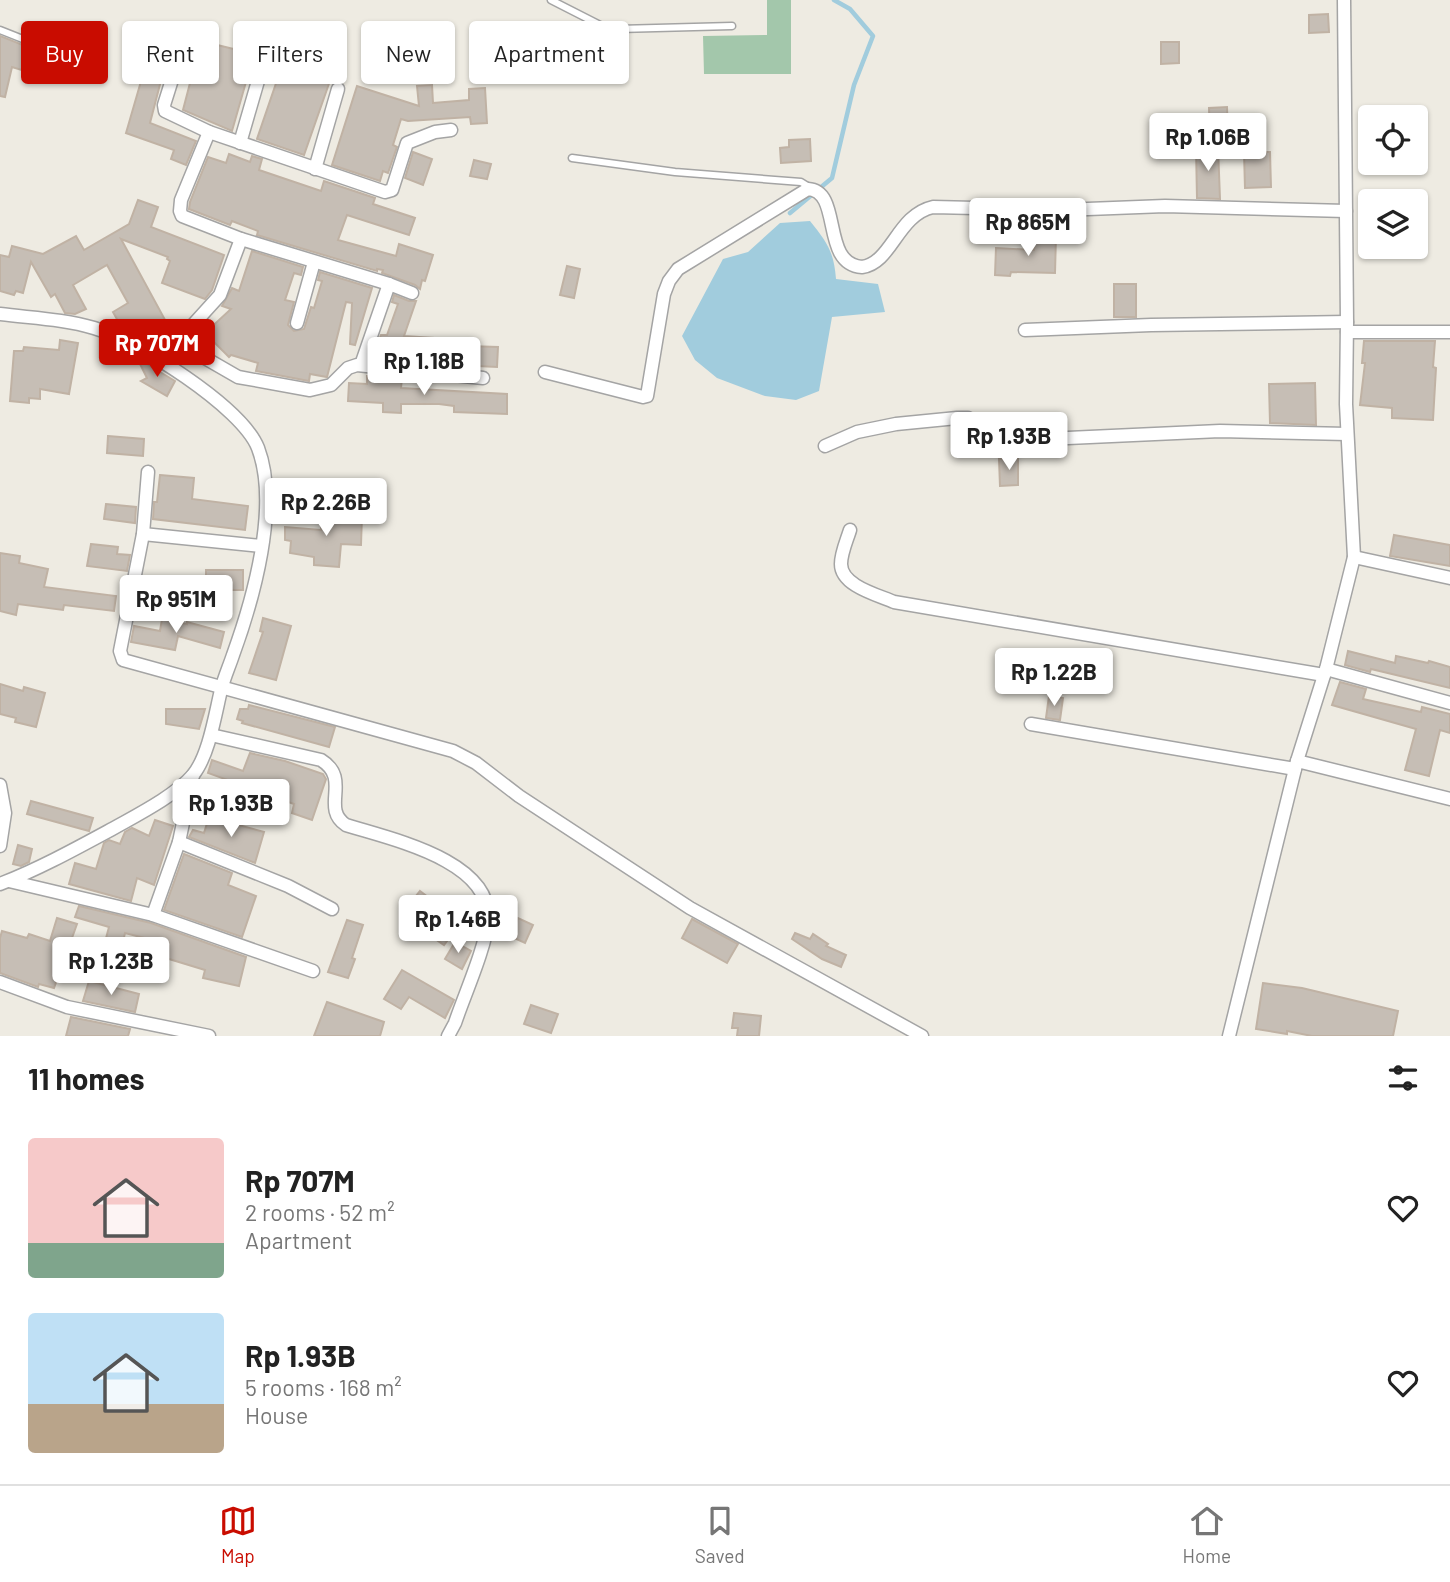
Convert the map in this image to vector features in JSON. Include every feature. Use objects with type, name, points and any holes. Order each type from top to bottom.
[{"type":"street","points":[[1230,1036],[1296,765],[1325,672],[1354,557],[1348,434],[1345,0]]},
{"type":"street","points":[[170,84],[164,111],[209,132],[315,170],[389,192],[392,190],[407,143],[435,132],[451,130]]},
{"type":"street","points":[[240,142],[257,84]]},
{"type":"street","points":[[315,170],[338,89]]},
{"type":"street","points":[[209,132],[183,195],[180,212],[187,220],[412,293]]},
{"type":"street","points":[[545,372],[643,397],[648,396],[664,294],[678,269],[815,191],[826,202],[838,250],[849,264],[862,268],[877,261],[916,213],[933,207],[1062,211],[1165,205],[1346,211]]},
{"type":"street","points":[[149,354],[181,338],[220,295],[241,239]]},
{"type":"street","points":[[297,323],[314,262]]},
{"type":"street","points":[[361,365],[389,284]]},
{"type":"street","points":[[0,314],[97,328],[177,370],[231,415],[257,446],[263,467],[266,498],[250,608],[221,688],[211,736],[193,775],[179,842],[153,915]]},
{"type":"street","points":[[1025,330],[1151,324],[1450,331]]},
{"type":"street","points":[[181,338],[205,359],[239,377],[310,390],[324,388],[351,366],[361,365],[483,378]]},
{"type":"street","points":[[825,446],[857,432],[896,424],[957,418],[968,418],[1005,436],[1046,439],[1220,431],[1348,434]]},
{"type":"street","points":[[148,472],[143,534],[121,657],[221,688],[439,746],[460,754],[691,908],[922,1036]]},
{"type":"street","points":[[850,530],[841,563],[843,572],[851,582],[894,602],[1325,672],[1450,703]]},
{"type":"street","points":[[143,534],[261,546]]},
{"type":"street","points":[[1354,557],[1450,578]]},
{"type":"street","points":[[1031,724],[1296,765],[1450,799]]},
{"type":"street","points":[[211,736],[321,760],[330,765],[336,777],[335,811],[339,820],[346,825],[434,854],[480,887],[488,912],[486,932],[455,1023],[448,1036]]},
{"type":"street","points":[[4,883],[157,804],[193,775]]},
{"type":"street","points":[[0,786],[5,813],[0,846]]},
{"type":"street","points":[[179,842],[288,886],[332,909]]},
{"type":"street","points":[[4,883],[153,915],[313,971]]},
{"type":"street","points":[[0,982],[67,1007],[209,1036]]},
{"type":"lane","points":[[551,0],[602,26],[618,29],[732,26]]},
{"type":"lane","points":[[0,30],[21,38]]},
{"type":"lane","points":[[572,158],[675,172],[802,183],[815,191]]},
{"type":"green space","points":[[767,0],[791,0],[791,74],[704,74],[703,36],[767,35]]},
{"type":"water","points":[[810,221],[829,248],[836,279],[878,284],[885,312],[832,317],[819,391],[796,400],[765,396],[717,378],[695,360],[682,336],[723,259],[748,252],[780,223]]},
{"type":"building","points":[[1328,14],[1329,32],[1309,33],[1309,15]]},
{"type":"building","points":[[0,36],[21,44],[21,70],[12,67],[5,97],[0,96]]},
{"type":"building","points":[[1161,42],[1179,42],[1179,63],[1161,64]]},
{"type":"building","points":[[219,45],[233,49],[233,84],[245,84],[232,131],[183,110],[190,84],[219,84]]},
{"type":"building","points":[[140,84],[160,84],[150,123],[196,141],[186,165],[171,159],[174,150],[126,133]]},
{"type":"building","points":[[276,84],[329,84],[304,155],[257,139]]},
{"type":"building","points":[[432,85],[433,103],[469,100],[469,89],[485,88],[487,123],[471,124],[470,117],[408,121],[401,119],[393,145],[397,147],[388,173],[383,171],[380,181],[332,165],[357,86],[419,106],[417,86]]},
{"type":"building","points":[[1227,107],[1228,138],[1210,139],[1209,108]]},
{"type":"building","points":[[810,139],[811,161],[781,163],[780,148],[789,147],[789,140]]},
{"type":"building","points":[[1218,147],[1220,199],[1197,198],[1196,148]]},
{"type":"building","points":[[413,152],[432,159],[423,185],[405,178]]},
{"type":"building","points":[[1244,152],[1270,152],[1271,187],[1245,188]]},
{"type":"building","points":[[229,154],[250,162],[252,156],[262,159],[259,170],[321,191],[324,181],[375,198],[373,204],[415,218],[409,235],[347,215],[338,240],[396,256],[399,244],[433,255],[420,289],[382,273],[383,270],[377,271],[257,235],[258,231],[232,221],[230,225],[189,209],[208,157],[226,163]]},
{"type":"building","points":[[474,160],[491,164],[487,179],[470,176]]},
{"type":"building","points":[[138,200],[158,207],[151,227],[224,255],[212,290],[205,299],[162,283],[170,261],[168,257],[121,239],[170,329],[149,341],[139,322],[123,330],[113,312],[128,303],[107,265],[73,285],[86,309],[75,314],[65,313],[55,294],[51,297],[31,262],[23,293],[16,291],[14,295],[0,291],[0,255],[9,257],[12,246],[43,254],[76,236],[84,250],[129,224]]},
{"type":"building","points":[[1035,234],[1056,235],[1055,273],[1011,272],[1010,276],[995,275],[996,248],[1034,250]]},
{"type":"building","points":[[252,251],[303,267],[301,275],[294,273],[285,300],[294,302],[288,325],[294,331],[304,329],[311,307],[314,308],[322,281],[318,280],[320,272],[372,288],[355,345],[350,344],[352,303],[346,302],[327,377],[310,374],[309,381],[256,371],[258,363],[231,355],[229,357],[205,333],[231,309],[222,306],[232,288],[239,291]]},
{"type":"building","points":[[567,266],[580,269],[574,298],[560,295]]},
{"type":"building","points":[[1114,284],[1136,284],[1136,317],[1114,317]]},
{"type":"building","points":[[394,295],[416,301],[404,336],[434,338],[434,345],[498,347],[497,367],[435,364],[436,360],[383,359],[383,347],[378,347],[378,343],[381,335],[387,335],[398,304],[392,302]]},
{"type":"building","points":[[60,340],[78,343],[69,394],[40,389],[40,399],[29,398],[29,403],[10,401],[14,351],[23,351],[24,347],[59,350]]},
{"type":"building","points":[[1364,341],[1435,341],[1433,420],[1392,418],[1392,408],[1360,405],[1365,363],[1362,363]]},
{"type":"building","points":[[137,358],[175,381],[167,396],[141,381],[147,378]]},
{"type":"building","points":[[367,376],[402,378],[401,388],[507,394],[507,414],[454,412],[454,406],[439,404],[401,404],[401,413],[383,412],[383,403],[348,401],[349,383],[367,384]]},
{"type":"building","points":[[1315,383],[1316,425],[1270,423],[1269,384]]},
{"type":"building","points":[[108,436],[144,439],[143,456],[107,453]]},
{"type":"building","points":[[1018,458],[1018,485],[1000,486],[999,459]]},
{"type":"building","points":[[160,475],[194,478],[192,499],[248,506],[245,530],[153,519]]},
{"type":"building","points":[[106,504],[136,507],[135,523],[104,519]]},
{"type":"building","points":[[322,514],[362,515],[361,545],[341,544],[339,567],[314,565],[314,557],[290,553],[291,541],[285,540],[285,527],[321,530]]},
{"type":"building","points":[[1394,535],[1450,545],[1450,566],[1390,556]]},
{"type":"building","points":[[91,544],[118,547],[117,554],[130,555],[127,571],[87,566]]},
{"type":"building","points":[[0,553],[20,556],[19,563],[48,569],[44,587],[116,596],[114,611],[64,605],[63,610],[18,604],[16,615],[0,611]]},
{"type":"building","points":[[206,570],[243,570],[243,590],[206,590]]},
{"type":"building","points":[[263,618],[291,626],[276,680],[249,673],[263,632],[260,631]]},
{"type":"building","points":[[162,619],[187,622],[224,632],[220,648],[178,636],[175,650],[131,642],[134,626],[160,631]]},
{"type":"building","points":[[1348,651],[1395,663],[1396,656],[1450,667],[1450,688],[1345,665]]},
{"type":"building","points":[[1340,682],[1366,689],[1363,699],[1421,712],[1422,707],[1450,714],[1450,733],[1440,730],[1429,776],[1405,770],[1416,729],[1332,705]]},
{"type":"building","points":[[0,684],[23,691],[24,687],[45,693],[36,727],[15,722],[16,718],[0,714]]},
{"type":"building","points":[[1049,696],[1063,698],[1060,720],[1046,718]]},
{"type":"building","points":[[249,705],[335,727],[329,747],[242,723],[243,721],[237,719],[240,709],[248,709]]},
{"type":"building","points":[[166,709],[205,709],[199,729],[166,724]]},
{"type":"building","points":[[250,753],[323,774],[326,779],[312,820],[292,813],[294,804],[208,773],[212,760],[243,771]]},
{"type":"building","points":[[31,801],[93,818],[89,831],[27,814]]},
{"type":"building","points":[[209,817],[264,832],[255,863],[189,837],[193,830],[204,833]]},
{"type":"building","points":[[155,820],[173,826],[154,885],[137,878],[131,901],[69,884],[75,863],[96,869],[104,843],[109,840],[120,844],[125,832],[132,828],[149,836]]},
{"type":"building","points":[[18,845],[32,849],[29,862],[21,866],[13,864]]},
{"type":"building","points":[[184,854],[232,873],[228,885],[256,896],[242,937],[164,910]]},
{"type":"building","points":[[420,891],[461,922],[444,945],[401,915]]},
{"type":"building","points":[[79,906],[151,923],[246,957],[239,986],[203,978],[205,970],[156,955],[160,942],[125,933],[122,946],[105,942],[109,927],[75,917]]},
{"type":"building","points":[[57,918],[77,924],[54,988],[39,984],[38,987],[0,973],[2,931],[27,938],[29,934],[50,941]]},
{"type":"building","points":[[504,918],[516,923],[518,918],[533,925],[525,943],[499,931]]},
{"type":"building","points":[[692,919],[738,944],[727,963],[682,938]]},
{"type":"building","points":[[347,920],[363,925],[348,978],[328,972]]},
{"type":"building","points":[[795,933],[810,939],[813,934],[828,944],[826,946],[846,955],[841,967],[822,959],[792,939]]},
{"type":"building","points":[[455,942],[471,951],[462,969],[445,959]]},
{"type":"building","points":[[402,970],[454,1000],[445,1018],[409,997],[401,1009],[384,999]]},
{"type":"building","points":[[89,981],[139,994],[135,1012],[83,1001]]},
{"type":"building","points":[[1263,983],[1302,988],[1398,1011],[1393,1036],[1312,1036],[1256,1029]]},
{"type":"building","points":[[327,1002],[384,1022],[380,1036],[314,1036]]},
{"type":"building","points":[[531,1005],[558,1014],[551,1033],[524,1024]]},
{"type":"building","points":[[734,1013],[761,1016],[759,1036],[737,1036],[738,1028],[732,1028]]},
{"type":"building","points":[[71,1017],[130,1029],[128,1036],[66,1036]]},
{"type":"waterway","points":[[790,213],[832,178],[854,85],[873,36],[850,9],[834,0]]}]
